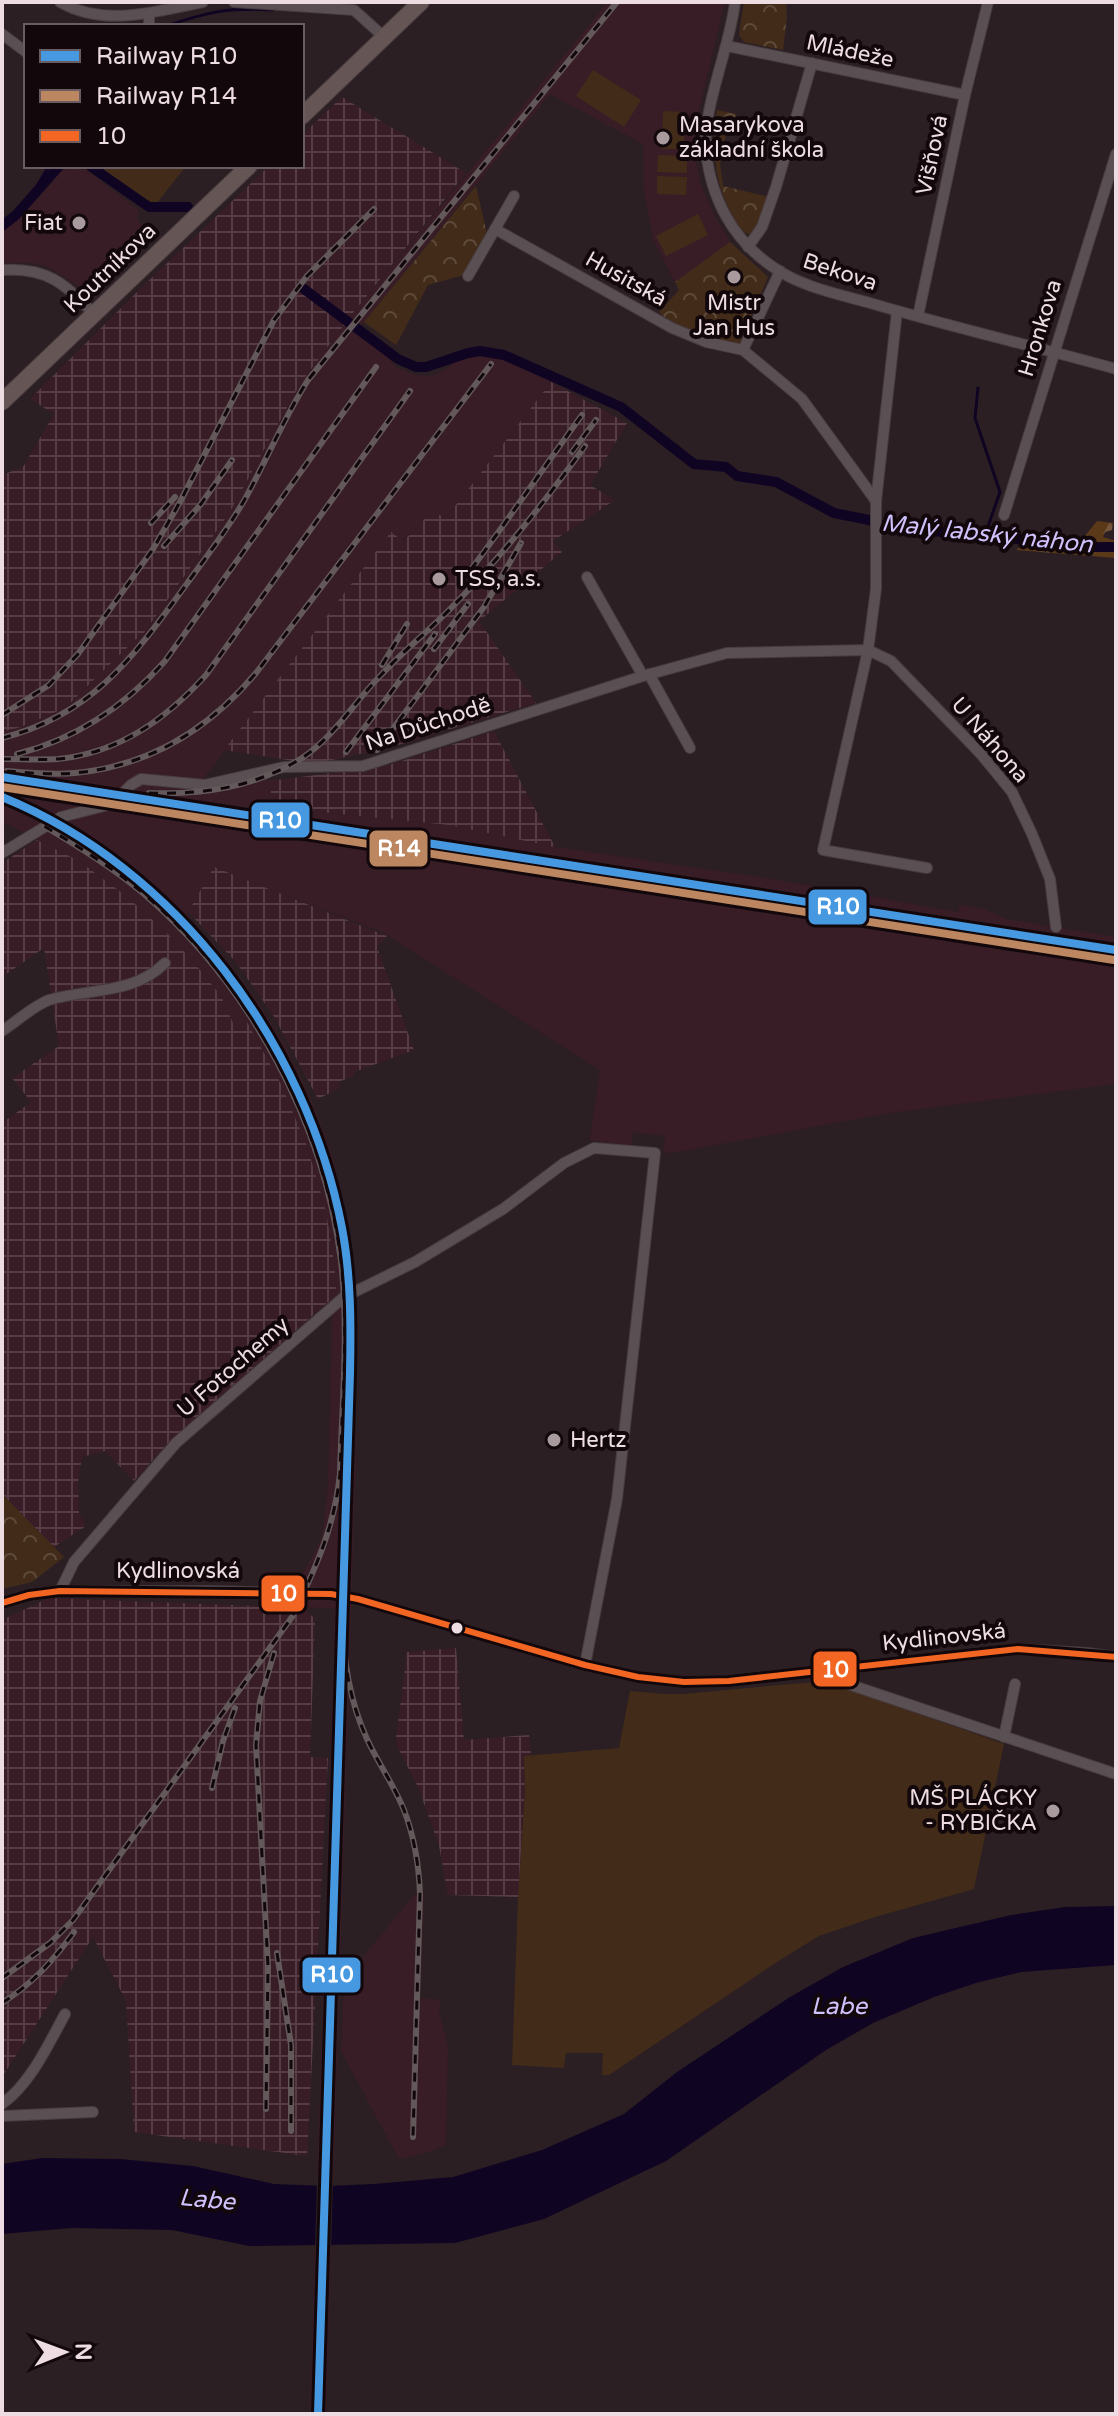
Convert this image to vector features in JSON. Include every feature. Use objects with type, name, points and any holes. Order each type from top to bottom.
[{"type":"main road","points":[[304,114],[421,2]]},
{"type":"main road","name":"Koutníkova","points":[[2,402],[247,168]]},
{"type":"street","points":[[60,2],[79,11],[131,16],[203,2]]},
{"type":"street","points":[[234,2],[354,10],[384,37]]},
{"type":"street","name":"Bekova","points":[[735,2],[708,121],[706,150],[715,193],[730,223],[748,247],[780,271],[814,286],[1116,369]]},
{"type":"street","name":"Višňová","points":[[918,316],[988,2]]},
{"type":"street","points":[[149,13],[149,24]]},
{"type":"street","points":[[2,34],[24,50]]},
{"type":"street","name":"Mládeže","points":[[727,46],[965,95]]},
{"type":"street","points":[[748,247],[762,227],[776,187],[812,63]]},
{"type":"street","name":"Hronkova","points":[[1004,515],[1116,154]]},
{"type":"street","points":[[468,276],[514,196]]},
{"type":"street","name":"Husitská","points":[[495,229],[672,328],[706,342],[743,350]]},
{"type":"street","points":[[2,270],[29,269],[50,276],[94,314]]},
{"type":"street","points":[[780,271],[743,350],[802,399],[876,501]]},
{"type":"street","points":[[897,311],[876,501],[876,589],[868,650],[823,850],[927,868]]},
{"type":"street","points":[[587,577],[690,748]]},
{"type":"street","name":"Na Důchodě","points":[[2,853],[61,817],[112,804],[141,779],[205,785],[284,767],[363,766],[646,675],[727,653],[868,650]]},
{"type":"street","name":"U Náhona","points":[[868,650],[891,661],[980,753],[1012,792],[1050,879],[1056,927]]},
{"type":"street","points":[[2,1031],[47,1001],[124,988],[165,963]]},
{"type":"street","name":"U Fotochemy","points":[[60,1591],[74,1562],[176,1443],[344,1297],[407,1266],[503,1209],[539,1180],[585,1151],[594,1148],[655,1153],[617,1499],[585,1665]]},
{"type":"street","name":"Kydlinovská","points":[[2,1603],[60,1591],[241,1591],[343,1595],[585,1665],[638,1677],[684,1682],[729,1681],[1018,1649],[1116,1657]]},
{"type":"street","points":[[811,1671],[1116,1774]]},
{"type":"street","points":[[1004,1737],[1015,1684]]},
{"type":"street","points":[[2,2104],[14,2095],[48,2047],[65,2014]]},
{"type":"street","points":[[2,2116],[93,2112]]},
{"type":"shaded area","points":[[608,2],[725,2],[699,110],[695,156],[701,185],[730,242],[675,282],[653,239],[644,190],[643,144],[550,94],[355,333],[374,341],[397,368],[415,375],[432,376],[448,368],[468,351],[492,352],[551,382],[445,519],[432,509],[402,541],[391,533],[204,778],[277,780],[271,789],[270,807],[449,825],[555,847],[760,877],[958,912],[960,905],[985,909],[1005,919],[1116,937],[1116,1084],[889,1113],[672,1153],[663,1152],[665,1136],[633,1132],[631,1147],[590,1140],[600,1070],[382,932],[214,868],[187,915],[218,949],[258,1002],[285,1045],[312,1101],[333,1158],[342,1195],[357,1294],[355,1485],[326,2414],[310,2414],[335,1608],[286,1607],[322,1537],[328,1487],[332,1319],[337,1300],[330,1233],[307,1146],[234,1025],[221,996],[168,934],[102,877],[2,821],[2,732],[65,708],[136,639],[139,640],[230,512],[300,384],[353,313]]},
{"type":"shaded area","points":[[342,97],[466,173],[300,384],[230,512],[139,640],[136,639],[65,708],[2,732],[2,475],[23,467],[54,414],[30,399],[267,168],[304,168],[304,133]]},
{"type":"shaded area","points":[[73,168],[87,170],[139,211],[137,218],[150,239],[103,286],[93,291],[84,290],[48,267],[34,263],[2,263],[2,225],[39,198],[61,171]]},
{"type":"shaded area","points":[[551,382],[627,423],[590,485],[615,500],[553,541],[562,552],[479,621],[536,703],[388,748],[313,764],[224,750],[391,532],[403,541],[432,509],[445,519]]},
{"type":"shaded area","points":[[494,731],[555,847],[449,825],[270,807],[271,789],[277,780],[386,766]]},
{"type":"shaded area","points":[[37,840],[79,861],[125,895],[168,934],[196,965],[221,996],[234,1025],[247,1022],[282,1086],[307,1146],[326,1211],[337,1301],[328,1302],[168,1443],[134,1481],[105,1451],[82,1457],[78,1482],[79,1514],[86,1526],[54,1547],[2,1494],[2,1123],[31,1102],[12,1078],[59,1046],[44,948],[2,977],[2,863]]},
{"type":"shaded area","points":[[214,867],[387,936],[377,947],[414,1050],[354,1072],[354,1076],[338,1082],[340,1088],[318,1099],[273,1015],[235,961],[188,912]]},
{"type":"shaded area","points":[[49,1598],[304,1608],[315,1619],[310,1757],[328,1758],[307,2156],[134,2132],[126,2001],[93,1937],[2,2077],[2,1620]]},
{"type":"shaded area","points":[[456,1648],[464,1740],[529,1735],[531,1755],[524,1757],[525,1791],[518,1897],[448,1895],[439,1846],[418,1787],[398,1748],[396,1738],[407,1652]]},
{"type":"shaded area","points":[[415,1894],[424,1894],[420,1998],[441,2000],[439,2012],[448,2047],[446,2145],[399,2159],[341,2051],[344,1980]]},
{"type":"green space","points":[[744,2],[786,2],[783,50],[744,42],[739,35]]},
{"type":"green space","points":[[593,70],[641,100],[624,127],[576,96]]},
{"type":"green space","points":[[717,110],[736,114],[729,120],[720,164],[723,186],[769,197],[757,229],[751,234],[745,233],[735,220],[722,190],[714,143]]},
{"type":"green space","points":[[663,111],[685,112],[684,149],[662,149]]},
{"type":"green space","points":[[658,155],[687,156],[687,173],[657,172]]},
{"type":"green space","points":[[100,168],[184,168],[156,204],[146,201]]},
{"type":"green space","points":[[657,176],[687,177],[686,195],[657,194]]},
{"type":"green space","points":[[476,186],[487,234],[464,275],[428,285],[396,345],[364,322]]},
{"type":"green space","points":[[698,214],[708,235],[666,256],[656,236]]},
{"type":"green space","points":[[730,242],[768,277],[739,344],[686,329],[659,312],[679,290],[675,282]]},
{"type":"green space","points":[[1097,521],[1113,523],[1112,530],[1105,532],[1103,537],[1116,541],[1116,558],[1016,550],[1033,537],[1080,542]]},
{"type":"green space","points":[[2,1494],[64,1557],[32,1582],[2,1589]]},
{"type":"green space","points":[[824,1681],[1004,1744],[974,1889],[819,1936],[609,2075],[602,2075],[603,2053],[566,2053],[564,2068],[512,2065],[524,1756],[619,1748],[630,1691],[684,1694]]},
{"type":"water","name":"Labe","points":[[1116,1906],[1116,1965],[1021,1972],[934,1997],[873,2023],[826,2050],[666,2161],[544,2219],[455,2243],[249,2246],[172,2230],[72,2228],[2,2234],[2,2164],[42,2158],[120,2159],[193,2166],[274,2184],[327,2186],[453,2177],[542,2150],[624,2114],[677,2072],[790,1997],[843,1967],[913,1938],[1011,1915],[1065,1907]]},
{"type":"pier","points":[[317,2181],[333,2181],[331,2249],[315,2249]]},
{"type":"waterway","points":[[172,24],[218,12],[273,10]]},
{"type":"waterway","name":"Malý labský náhon","points":[[28,201],[48,168]]},
{"type":"waterway","name":"Malý labský náhon","points":[[2,226],[16,215],[57,168]]},
{"type":"waterway","name":"Malý labský náhon","points":[[93,168],[149,207],[188,207]]},
{"type":"waterway","name":"Malý labský náhon","points":[[304,289],[398,359],[416,367],[426,367],[480,351],[504,355],[621,407],[694,464],[726,467],[737,476],[776,482],[834,513],[869,520],[889,528],[985,535],[1080,547],[1116,547]]},
{"type":"waterway","points":[[978,388],[975,418],[1000,492],[985,535]]},
{"type":"railway","points":[[2,738],[34,728],[62,714],[109,680],[129,659],[238,510],[308,380],[617,2]]},
{"type":"railway","points":[[2,715],[49,685],[78,654],[153,549],[274,320],[307,276],[374,209]]},
{"type":"railway","points":[[7,771],[75,773],[128,762],[176,741],[218,711],[256,673],[491,364]]},
{"type":"railway","points":[[17,754],[39,748],[98,719],[133,692],[165,661],[376,367]]},
{"type":"railway","points":[[2,759],[58,759],[101,750],[140,731],[175,706],[206,675],[410,391]]},
{"type":"railway","points":[[460,584],[582,415]]},
{"type":"railway","points":[[572,452],[596,420]]},
{"type":"railway","points":[[149,793],[209,790],[247,782],[284,768],[314,749],[390,665],[489,568],[585,446]]},
{"type":"railway","points":[[164,546],[201,504],[232,460]]},
{"type":"railway","points":[[151,523],[175,497]]},
{"type":"railway","points":[[377,750],[484,607],[521,543]]},
{"type":"railway","points":[[434,649],[468,604]]},
{"type":"railway","points":[[382,665],[407,624]]},
{"type":"railway","points":[[346,752],[435,634]]},
{"type":"railway","points":[[2,1978],[50,1943],[73,1920],[292,1617],[316,1565],[334,1511],[340,1473],[345,1340],[341,1261],[332,1209],[318,1158],[276,1060],[217,970],[182,930],[120,875],[44,826]]},
{"type":"railway","points":[[342,1619],[346,1665],[356,1710],[367,1739],[404,1810],[417,1862],[420,1894],[413,2137]]},
{"type":"railway","points":[[266,2109],[268,1966],[256,1745],[260,1701],[274,1653]]},
{"type":"railway","points":[[212,1788],[223,1741],[235,1708]]},
{"type":"railway","points":[[2,2003],[41,1971],[74,1932]]},
{"type":"railway","points":[[277,1953],[291,2045],[291,2131]]},
{"type":"rail line","name":"R10","points":[[2,777],[1116,950]]},
{"type":"rail line","name":"R14","points":[[2,787],[1114,960]]},
{"type":"rail line","name":"R10","points":[[2,797],[65,828],[124,869],[177,916],[224,970],[265,1030],[299,1093],[325,1160],[342,1228],[349,1282],[350,1373],[318,2414]]},
{"type":"transit line","name":"10","points":[[2,1603],[60,1591],[331,1594],[358,1599],[585,1665],[638,1677],[684,1682],[729,1681],[1018,1649],[1116,1657]]},
{"type":"place","name":"Masarykova základní škola","points":[[663,138]]},
{"type":"place","name":"Fiat","points":[[79,223]]},
{"type":"place","name":"Mistr Jan Hus","points":[[734,277]]},
{"type":"place","name":"TSS, a.s.","points":[[439,579]]},
{"type":"place","name":"Hertz","points":[[554,1440]]},
{"type":"place","name":"MŠ PLÁCKY - RYBIČKA","points":[[1053,1811]]}]
